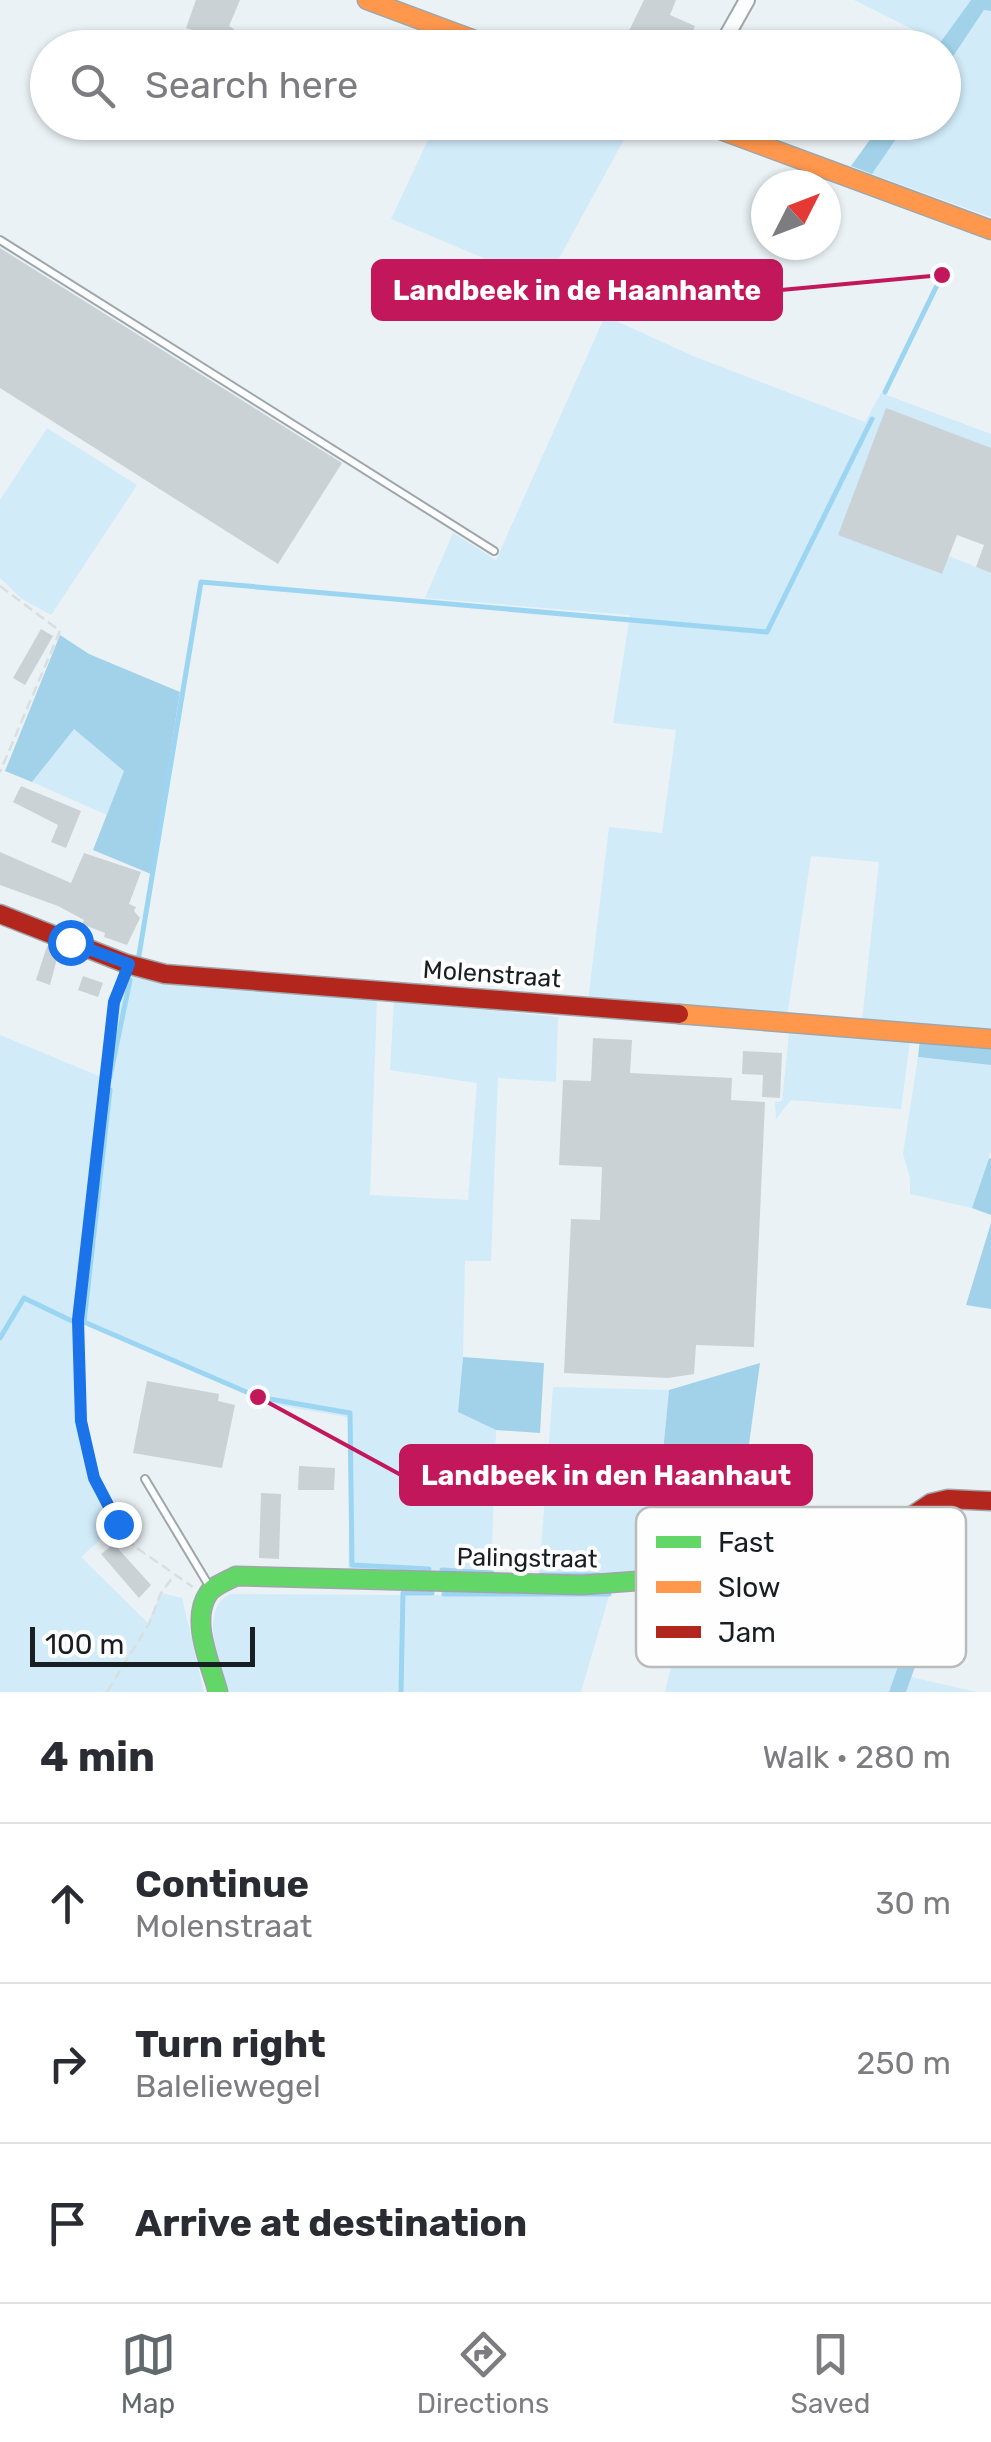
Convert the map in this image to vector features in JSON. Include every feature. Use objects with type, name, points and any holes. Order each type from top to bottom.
[{"type":"street","points":[[367,0],[448,30]]},
{"type":"street","points":[[730,30],[747,0]]},
{"type":"street","points":[[748,140],[991,230]]},
{"type":"street","name":"Molenstraat","points":[[0,914],[129,964],[185,976],[991,1039]]},
{"type":"street","name":"Palingstraat","points":[[924,1507],[948,1499],[991,1500]]},
{"type":"street","name":"Palingstraat","points":[[209,1593],[236,1576],[582,1586],[636,1582]]},
{"type":"street","points":[[209,1593],[202,1624],[218,1692]]},
{"type":"lane","points":[[0,240],[494,552]]},
{"type":"lane","points":[[145,1479],[209,1593]]},
{"type":"path","points":[[0,586],[60,631],[0,772]]},
{"type":"path","points":[[129,964],[114,1002],[89,1212],[78,1320],[81,1421],[94,1478],[134,1546],[174,1575],[209,1593]]},
{"type":"path","points":[[107,1692],[148,1624],[160,1593],[174,1575]]},
{"type":"shaded area","points":[[854,0],[971,0],[949,30],[914,30]]},
{"type":"shaded area","points":[[971,0],[991,0],[991,11],[984,10],[961,44],[961,30],[949,30]]},
{"type":"shaded area","points":[[985,9],[991,11],[991,217],[872,174],[895,140],[961,140],[961,45]]},
{"type":"shaded area","points":[[428,140],[624,140],[545,284],[391,219]]},
{"type":"shaded area","points":[[870,140],[895,140],[872,174],[851,166]]},
{"type":"shaded area","points":[[605,316],[693,356],[865,422],[881,393],[991,434],[991,448],[839,534],[941,574],[949,556],[991,573],[991,1031],[862,1021],[879,862],[811,856],[787,1017],[588,1001],[609,827],[662,833],[676,730],[613,723],[630,615],[425,598],[453,533],[496,560]]},
{"type":"shaded area","points":[[47,428],[137,485],[51,615],[22,599],[0,578],[0,500]]},
{"type":"shaded area","points":[[60,635],[89,654],[180,692],[151,874],[93,850],[124,771],[74,729],[32,782],[5,771]]},
{"type":"shaded area","points":[[73,728],[124,771],[107,815],[32,782]]},
{"type":"shaded area","points":[[125,972],[377,999],[370,1195],[468,1200],[477,1083],[390,1070],[394,1001],[558,1017],[556,1082],[498,1078],[491,1261],[465,1261],[458,1412],[496,1430],[491,1579],[348,1576],[352,1418],[266,1403],[79,1321],[81,1421],[94,1478],[118,1524],[81,1557],[148,1623],[161,1593],[182,1598],[204,1692],[0,1692],[0,1035],[106,1079],[114,1003]]},
{"type":"shaded area","points":[[789,1034],[910,1041],[901,1109],[791,1100],[776,1119],[775,1102],[782,1101]]},
{"type":"shaded area","points":[[920,1039],[991,1045],[991,1065],[918,1057]]},
{"type":"shaded area","points":[[918,1057],[991,1065],[991,1151],[972,1208],[910,1194],[903,1154]]},
{"type":"shaded area","points":[[991,1159],[991,1215],[972,1208]]},
{"type":"shaded area","points":[[991,1223],[991,1309],[966,1305]]},
{"type":"shaded area","points":[[463,1357],[544,1363],[540,1433],[496,1430],[458,1412]]},
{"type":"shaded area","points":[[760,1363],[741,1507],[731,1507],[732,1489],[724,1478],[713,1476],[697,1483],[692,1492],[670,1503],[670,1507],[658,1507],[669,1390]]},
{"type":"shaded area","points":[[553,1387],[669,1390],[658,1507],[636,1507],[636,1577],[539,1576]]},
{"type":"shaded area","points":[[230,1594],[609,1596],[581,1692],[227,1692],[213,1625],[220,1602]]},
{"type":"shaded area","points":[[671,1667],[897,1667],[889,1692],[665,1692]]},
{"type":"shaded area","points":[[898,1667],[915,1667],[906,1692],[889,1692]]},
{"type":"shaded area","points":[[911,1677],[977,1692],[906,1692]]},
{"type":"building","points":[[196,0],[240,0],[229,26],[234,30],[186,28]]},
{"type":"building","points":[[644,0],[676,0],[670,15],[695,26],[693,30],[629,30]]},
{"type":"building","points":[[0,248],[342,463],[278,564],[0,388]]},
{"type":"building","points":[[886,408],[991,448],[991,573],[976,567],[984,545],[957,535],[942,574],[838,535]]},
{"type":"building","points":[[41,629],[53,636],[25,685],[13,678]]},
{"type":"building","points":[[21,786],[81,811],[66,848],[51,842],[58,825],[13,802]]},
{"type":"building","points":[[0,852],[71,883],[84,853],[141,872],[129,904],[136,907],[134,911],[140,918],[127,945],[104,937],[105,933],[82,924],[84,920],[58,906],[0,885]]},
{"type":"building","points":[[47,946],[59,951],[50,985],[36,980]]},
{"type":"building","points":[[83,976],[103,983],[98,997],[78,990]]},
{"type":"building","points":[[593,1038],[632,1040],[630,1073],[732,1078],[731,1100],[765,1102],[754,1347],[696,1345],[694,1374],[668,1378],[564,1373],[571,1219],[600,1220],[602,1167],[559,1165],[563,1080],[591,1081]]},
{"type":"building","points":[[743,1051],[782,1053],[780,1098],[762,1097],[763,1075],[742,1074]]},
{"type":"building","points":[[147,1381],[219,1394],[218,1401],[235,1405],[222,1468],[133,1453]]},
{"type":"building","points":[[299,1466],[335,1468],[334,1490],[298,1490]]},
{"type":"building","points":[[261,1493],[281,1494],[279,1559],[259,1558]]},
{"type":"building","points":[[114,1544],[151,1585],[139,1598],[101,1554]]},
{"type":"waterway","points":[[885,392],[942,275]]},
{"type":"waterway","points":[[138,961],[201,582],[767,632],[872,419]]},
{"type":"waterway","points":[[110,1077],[130,980]]},
{"type":"waterway","points":[[110,1090],[84,1322],[258,1397],[350,1413],[352,1565],[429,1569]]},
{"type":"waterway","points":[[0,1338],[24,1298],[72,1321]]},
{"type":"waterway","points":[[442,1570],[492,1573]]},
{"type":"waterway","points":[[541,1575],[598,1575]]},
{"type":"waterway","points":[[401,1692],[403,1593],[432,1593]]},
{"type":"waterway","points":[[444,1594],[609,1594]]},
{"type":"traffic: fast","points":[[218,1692],[201,1617],[211,1591],[236,1576],[582,1585],[636,1581]]},
{"type":"traffic: slow","points":[[367,0],[448,30]]},
{"type":"traffic: slow","points":[[748,140],[991,230]]},
{"type":"traffic: slow","points":[[679,1014],[991,1039]]},
{"type":"traffic: jam","points":[[0,914],[127,964],[165,974],[679,1014]]},
{"type":"traffic: jam","points":[[925,1507],[948,1499],[991,1501]]},
{"type":"place","name":"Landbeek in de Haanhante","points":[[942,275]]},
{"type":"place","name":"Landbeek in den Haanhaut","points":[[258,1397]]},
{"type":"route","points":[[70,942],[129,964],[114,1002],[78,1320],[81,1421],[94,1478],[118,1524]]}]
